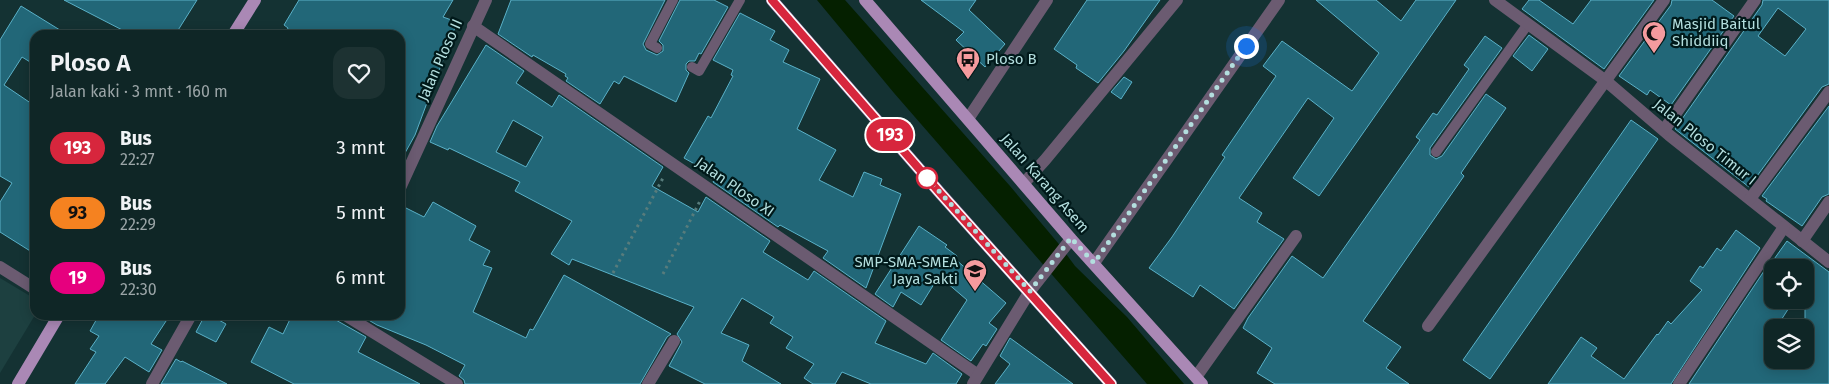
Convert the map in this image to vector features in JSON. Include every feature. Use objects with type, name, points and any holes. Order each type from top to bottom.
[{"type":"main road","points":[[236,30],[255,0]]},
{"type":"main road","points":[[772,0],[941,194],[1033,287],[1111,384]]},
{"type":"main road","name":"Jalan Karang Asem","points":[[865,0],[1024,183],[1069,241],[1094,263],[1199,381]]},
{"type":"main road","points":[[18,384],[56,320]]},
{"type":"street","name":"Jalan Ploso II","points":[[405,177],[486,0]]},
{"type":"street","points":[[968,120],[1047,0]]},
{"type":"street","points":[[1024,183],[1177,0]]},
{"type":"street","points":[[1094,263],[1279,0]]},
{"type":"street","points":[[1428,326],[1664,0]]},
{"type":"street","points":[[1664,130],[1755,0]]},
{"type":"street","name":"Jalan Ploso Timur I","points":[[1497,1],[1606,81],[1750,199],[1829,92]]},
{"type":"street","name":"Jalan Ploso XI","points":[[473,26],[708,188],[975,380]]},
{"type":"street","points":[[1750,199],[1829,262]]},
{"type":"street","points":[[1802,241],[1829,202]]},
{"type":"street","points":[[1679,384],[1784,227]]},
{"type":"street","points":[[1199,381],[1296,236]]},
{"type":"street","points":[[975,380],[1033,287],[1069,241]]},
{"type":"street","points":[[0,268],[30,285]]},
{"type":"street","points":[[152,384],[187,320]]},
{"type":"street","points":[[353,320],[440,379],[457,384]]},
{"type":"street","points":[[648,384],[674,341]]},
{"type":"lane","points":[[657,48],[650,44],[673,0]]},
{"type":"lane","points":[[692,67],[698,71],[740,0]]},
{"type":"lane","points":[[1436,152],[1528,24]]},
{"type":"path","points":[[613,272],[671,162]]},
{"type":"path","points":[[663,274],[708,188]]},
{"type":"shaded area","points":[[817,0],[845,0],[1010,186],[1075,266],[1127,317],[1184,384],[1147,384],[894,93]]},
{"type":"shaded area","points":[[0,278],[30,296],[30,320],[32,320],[0,373]]},
{"type":"building","points":[[64,0],[197,0],[178,30],[122,30]]},
{"type":"building","points":[[299,0],[453,0],[443,17],[457,22],[415,135],[405,153],[405,30],[287,30],[288,28],[284,25]]},
{"type":"building","points":[[511,0],[665,0],[643,44],[646,50],[657,55],[663,51],[663,45],[659,41],[680,0],[714,0],[728,7],[701,54],[699,53],[695,61],[689,61],[686,64],[686,70],[689,73],[676,102],[624,76],[619,84],[614,81],[600,104],[566,81],[568,78],[565,76],[566,74],[533,55],[532,57],[498,34]]},
{"type":"building","points":[[921,0],[976,0],[969,10],[1005,44],[985,67],[956,40],[964,32]]},
{"type":"building","points":[[1087,0],[1160,0],[1124,51],[1098,83],[1076,68],[1077,65],[1054,49]]},
{"type":"building","points":[[1316,0],[1376,0],[1401,21],[1416,0],[1456,0],[1319,196],[1293,178],[1334,118],[1308,98],[1239,198],[1262,213],[1257,222],[1284,239],[1234,309],[1200,285],[1193,297],[1149,268],[1225,157],[1222,155],[1276,76],[1263,66],[1282,41],[1352,91],[1379,53]]},
{"type":"building","points":[[1529,0],[1539,0],[1573,24],[1591,0],[1654,0],[1604,69],[1522,9]]},
{"type":"building","points":[[1672,0],[1712,0],[1734,16],[1671,105],[1650,90],[1647,95],[1619,76],[1671,5]]},
{"type":"building","points":[[1763,0],[1829,0],[1829,84],[1822,87],[1749,187],[1675,129],[1762,5]],"holes":[[[1778,8],[1806,29],[1785,56],[1758,36]]]},
{"type":"building","points":[[21,6],[60,30],[30,30],[30,62],[22,57],[4,85],[30,103],[30,251],[0,232],[0,202],[12,183],[0,176],[0,40]]},
{"type":"building","points":[[740,13],[775,31],[770,40],[789,50],[783,62],[820,79],[797,129],[836,150],[819,180],[853,197],[864,172],[882,179],[880,185],[901,194],[866,288],[823,258],[828,251],[780,225],[778,227],[713,182],[716,176],[684,158],[708,116],[711,118],[733,76],[731,75],[733,70],[713,60]]},
{"type":"building","points":[[1529,35],[1548,49],[1532,71],[1513,56]]},
{"type":"building","points":[[1485,36],[1502,48],[1430,148],[1430,155],[1436,159],[1442,156],[1486,94],[1506,108],[1461,173],[1464,176],[1363,321],[1401,347],[1386,368],[1409,384],[1275,384],[1257,373],[1272,348],[1243,328],[1248,318],[1292,256],[1323,278],[1420,140],[1416,137],[1433,113],[1437,115],[1469,69],[1464,65]]},
{"type":"building","points":[[486,45],[524,71],[516,83],[552,107],[559,95],[663,167],[652,186],[698,212],[706,197],[770,241],[763,252],[808,280],[814,271],[886,321],[875,343],[926,364],[933,353],[962,374],[956,384],[871,384],[842,372],[835,384],[813,384],[804,378],[814,364],[786,348],[793,337],[770,323],[774,317],[742,298],[721,333],[749,345],[742,361],[781,384],[705,384],[669,366],[682,342],[677,334],[694,307],[572,259],[569,265],[551,254],[572,221],[515,191],[520,182],[449,148],[448,150],[430,142],[437,126]],"holes":[[[513,120],[543,137],[526,167],[496,152]]]},
{"type":"building","points":[[1124,77],[1132,82],[1121,99],[1111,92]]},
{"type":"building","points":[[1829,106],[1829,194],[1822,197],[1802,226],[1766,201],[1767,199],[1762,196]]},
{"type":"building","points":[[1631,120],[1658,139],[1490,379],[1463,360]]},
{"type":"building","points":[[433,202],[476,226],[469,240],[490,251],[483,265],[492,268],[473,312],[526,338],[530,329],[533,330],[564,275],[671,334],[667,337],[640,384],[465,384],[464,380],[459,376],[465,365],[426,345],[368,320],[405,320],[405,208],[424,217]]},
{"type":"building","points":[[919,226],[947,245],[945,247],[957,256],[955,259],[1006,303],[989,323],[997,329],[986,346],[983,344],[971,361],[941,340],[967,300],[939,276],[921,305],[901,292],[893,307],[875,294]]},
{"type":"building","points":[[1736,230],[1760,248],[1671,384],[1548,384],[1581,337],[1597,348],[1591,356],[1624,379],[1668,321],[1671,324],[1702,290],[1690,281],[1700,266],[1703,268],[1717,248],[1721,251]]},
{"type":"building","points":[[1787,241],[1811,259],[1774,259]]},
{"type":"building","points":[[1814,261],[1829,272],[1829,384],[1689,384],[1764,271],[1764,309],[1788,309],[1782,319],[1764,319],[1764,369],[1814,369],[1814,319],[1805,319],[1805,309],[1814,309]]},
{"type":"building","points":[[96,320],[167,320],[151,344],[162,350],[149,372],[125,357],[105,384],[75,384],[96,352],[90,349],[99,336],[90,331]]},
{"type":"building","points":[[202,320],[219,320],[226,324],[216,342],[196,332]]},
{"type":"building","points":[[290,320],[336,320],[366,337],[358,352],[420,384],[294,384],[251,362],[269,327],[283,334]]},
{"type":"building","points":[[1010,338],[1073,384],[995,384],[1010,364],[1000,356]]},
{"type":"building","points":[[176,359],[182,361],[227,384],[161,384]]},
{"type":"bus line","name":"193","points":[[772,0],[941,194],[1030,291],[1111,384]]},
{"type":"place","name":"Masjid Baitul Shiddiiq","points":[[1654,54]]},
{"type":"place","name":"Ploso B","points":[[968,80]]},
{"type":"place","name":"SMP-SMA-SMEA Jaya Sakti","points":[[975,292]]},
{"type":"route","points":[[927,178],[1030,291],[1071,238],[1094,263],[1246,46]]}]
